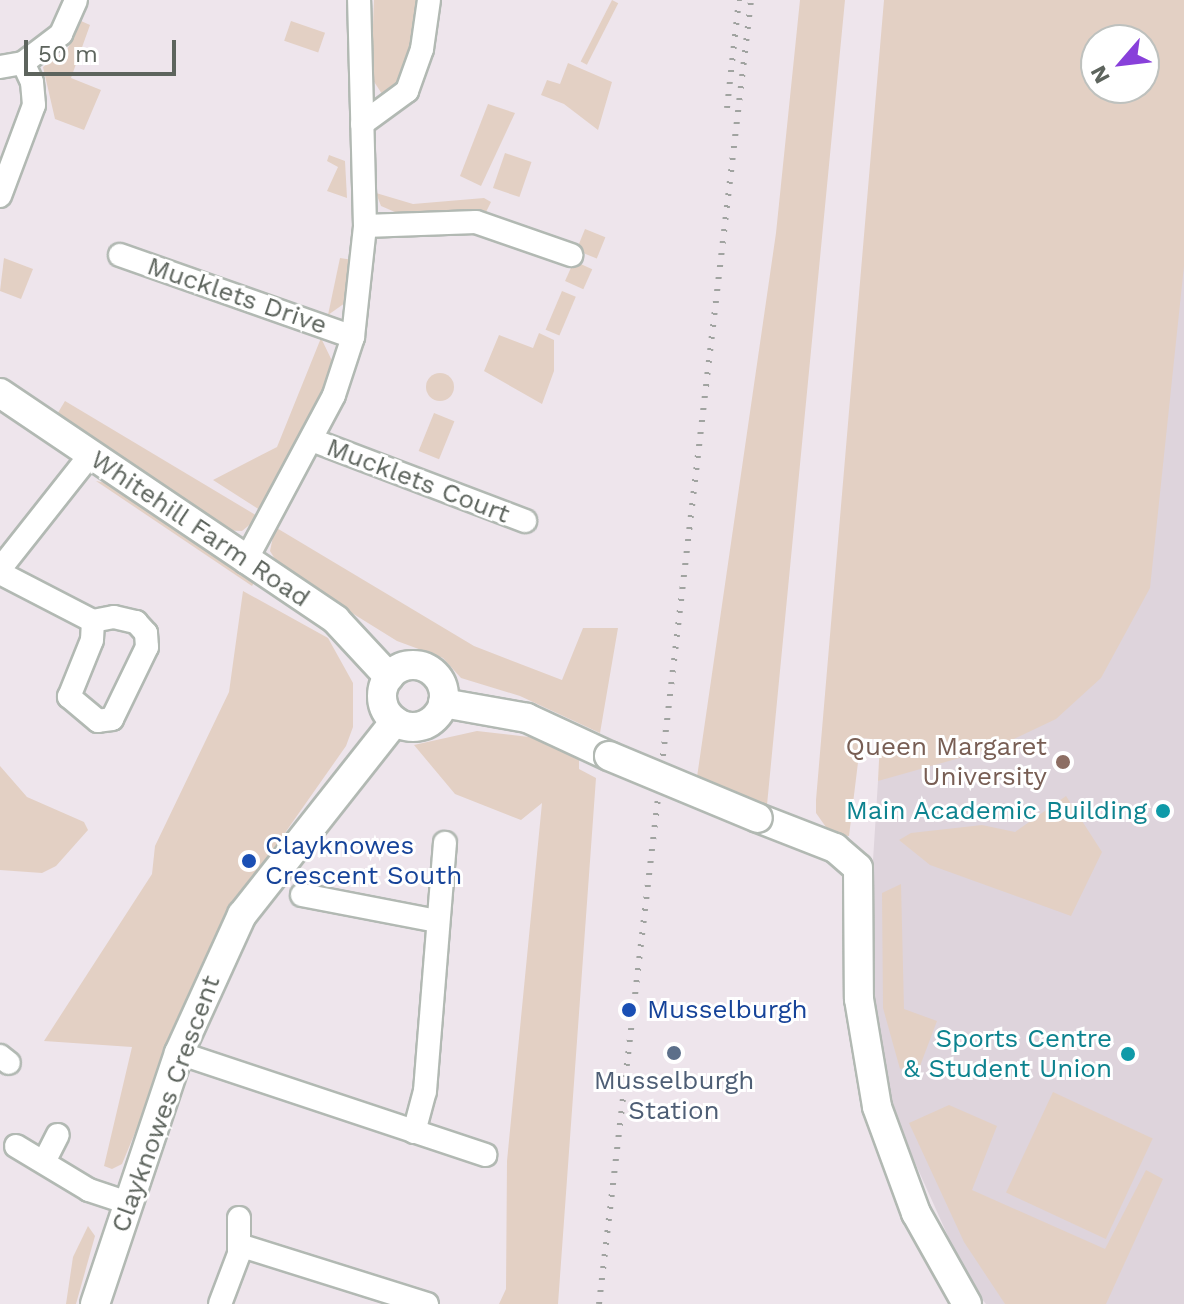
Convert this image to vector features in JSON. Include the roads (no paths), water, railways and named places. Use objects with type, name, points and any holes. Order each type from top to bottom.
[{"type":"street","points":[[0,67],[23,63],[61,34],[76,0]]},
{"type":"street","points":[[245,562],[312,440],[345,370],[353,337],[365,226],[359,0]]},
{"type":"street","points":[[362,124],[407,91],[422,49],[429,0]]},
{"type":"street","points":[[0,196],[34,105],[23,63]]},
{"type":"street","points":[[365,226],[476,222],[571,255]]},
{"type":"street","name":"Mucklets Drive","points":[[120,255],[353,337]]},
{"type":"street","name":"Whitehill Farm Road","points":[[0,393],[245,562],[336,620],[361,641],[389,677]]},
{"type":"street","name":"Mucklets Court","points":[[312,440],[525,521]]},
{"type":"street","points":[[90,455],[0,571],[93,621],[114,617],[136,622],[146,633],[147,647],[112,719],[98,721],[69,697],[92,640],[93,621]]},
{"type":"street","points":[[407,666],[427,668],[441,683],[443,703],[424,725],[395,721],[383,700],[389,677],[407,666]]},
{"type":"street","points":[[443,703],[527,718],[609,756],[835,848],[858,868],[859,999],[877,1107],[916,1213],[967,1304]]},
{"type":"street","name":"Clayknowes Crescent","points":[[95,1304],[131,1204],[179,1053],[242,915],[395,721]]},
{"type":"street","points":[[414,1132],[425,1091],[445,843]]},
{"type":"street","points":[[302,895],[437,921]]},
{"type":"street","points":[[179,1053],[485,1155]]},
{"type":"street","points":[[45,1160],[58,1135]]},
{"type":"street","points":[[16,1146],[45,1160],[89,1190],[131,1204]]},
{"type":"street","points":[[220,1304],[239,1245],[239,1218]]},
{"type":"street","points":[[239,1245],[427,1304]]},
{"type":"railway","points":[[727,108],[739,0]]},
{"type":"railway","points":[[599,1304],[751,0]]},
{"type":"place","name":"Queen Margaret University","points":[[1063,762]]},
{"type":"place","name":"Main Academic Building","points":[[1163,811]]},
{"type":"place","name":"Clayknowes Crescent South","points":[[249,861]]},
{"type":"place","name":"Musselburgh","points":[[629,1010]]},
{"type":"place","name":"Musselburgh Station","points":[[674,1053]]},
{"type":"place","name":"Sports Centre & Student Union","points":[[1128,1054]]}]
